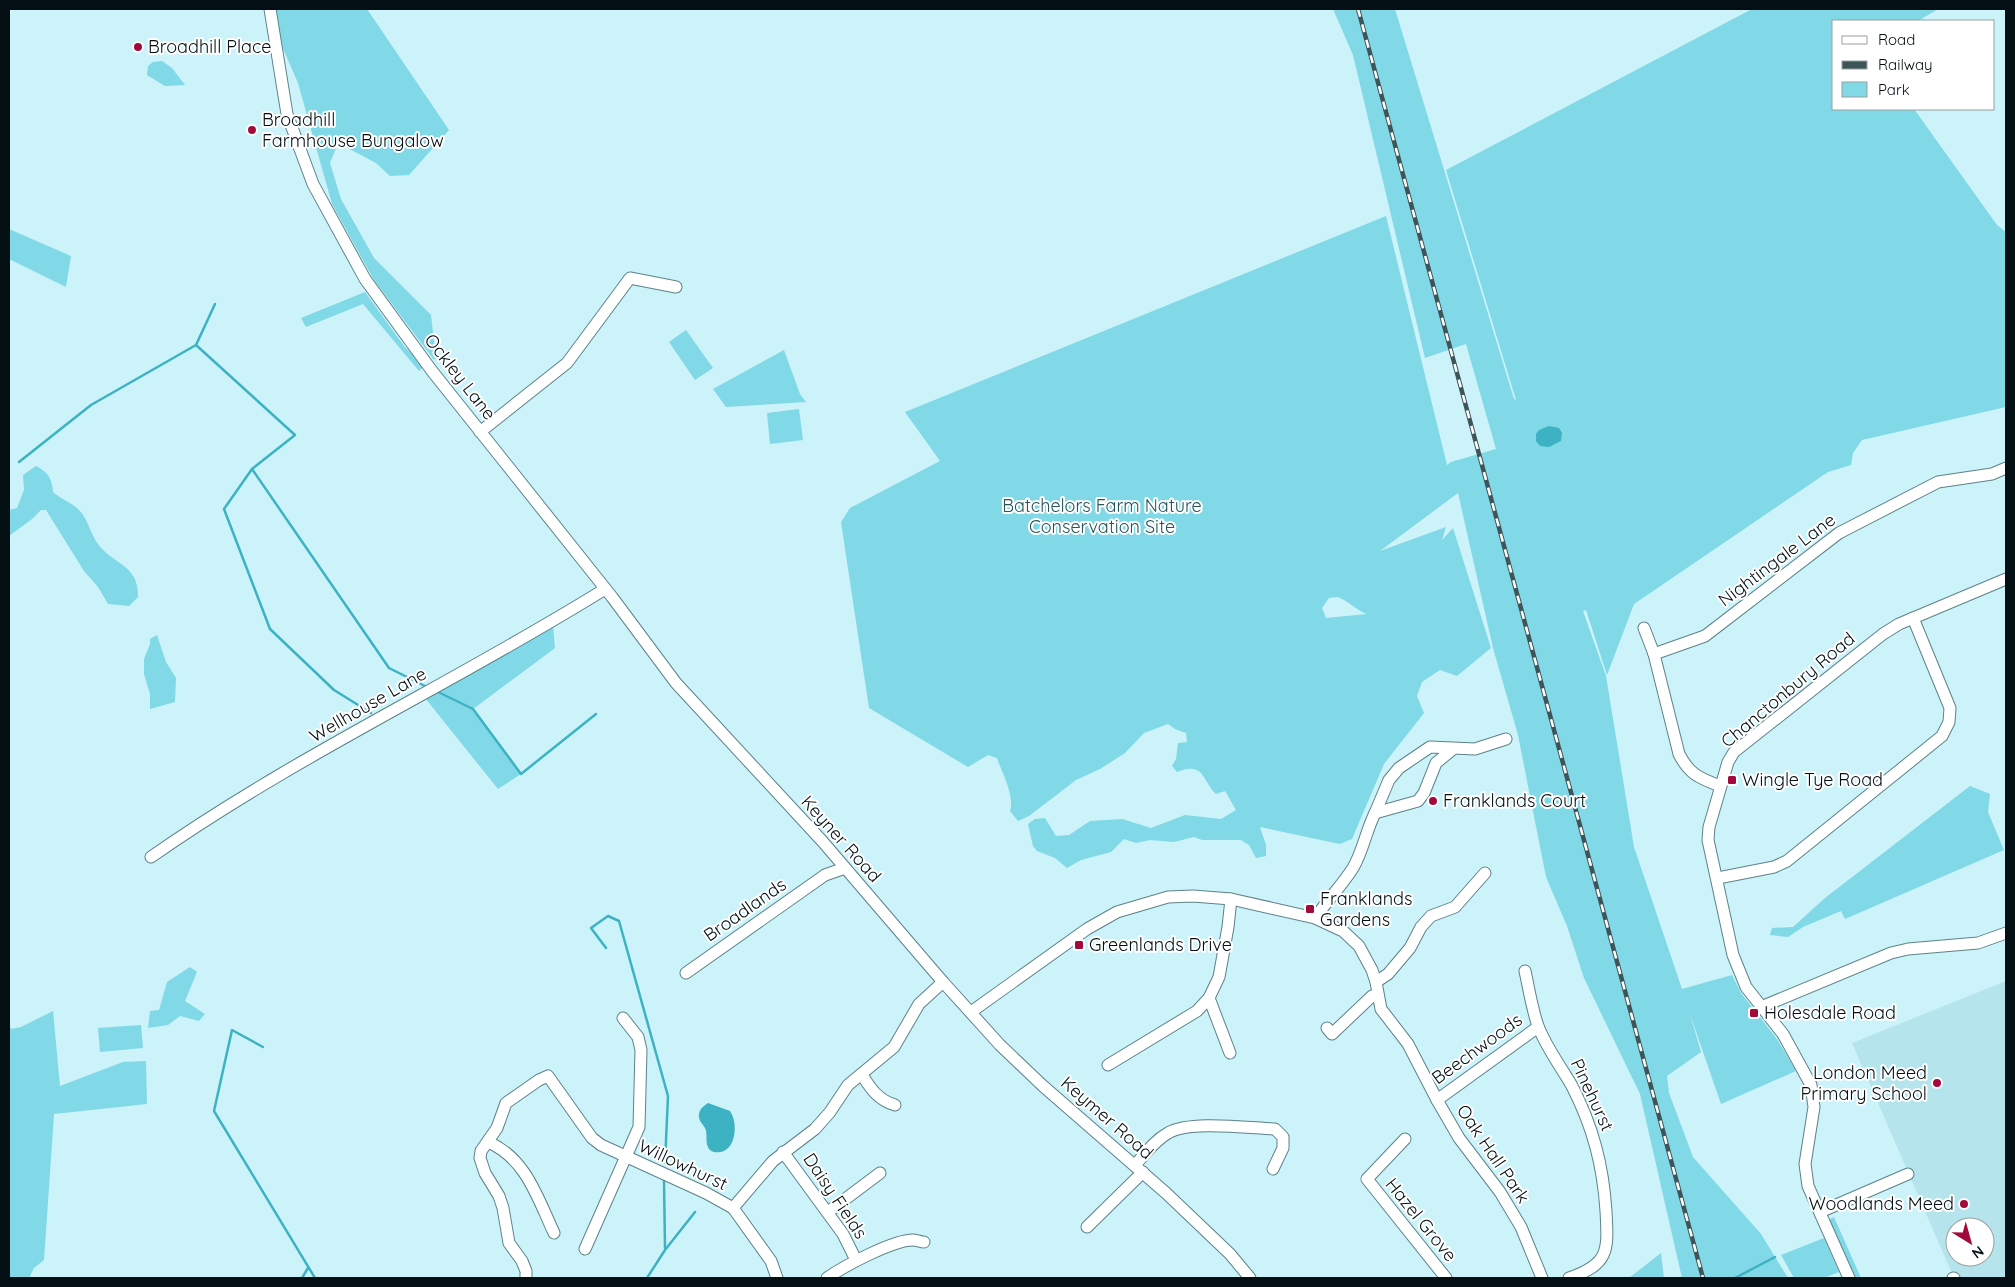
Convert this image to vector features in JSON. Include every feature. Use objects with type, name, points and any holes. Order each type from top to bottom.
[{"type":"street","name":"Ockley Lane","points":[[270,9],[287,114],[313,184],[365,279],[432,371],[676,683],[711,722]]},
{"type":"street","points":[[480,432],[567,363],[630,278],[676,287]]},
{"type":"street","name":"Nightingale Lane","points":[[1654,654],[1705,636],[1838,533],[1938,482],[1992,474],[2006,468]]},
{"type":"street","name":"Chanctonbury Road","points":[[1849,1278],[1808,1186],[1805,1164],[1814,1107],[1811,1084],[1783,1034],[1746,987],[1735,962],[1718,878],[1708,840],[1709,828],[1720,786],[1728,762],[1734,752],[1883,634],[1913,618],[2006,579]]},
{"type":"street","name":"Wellhouse Lane","points":[[151,857],[249,792],[555,621],[605,590]]},
{"type":"street","points":[[1718,878],[1774,867],[1787,861],[1942,736],[1949,722],[1950,708],[1913,618]]},
{"type":"street","points":[[1644,628],[1654,654],[1679,754],[1685,766],[1697,776],[1720,786]]},
{"type":"street","name":"Keyner Road","points":[[711,722],[823,842],[943,982]]},
{"type":"street","points":[[1315,918],[1353,868],[1360,853],[1367,828],[1389,780],[1399,768],[1430,747],[1475,749],[1506,739]]},
{"type":"street","points":[[1375,813],[1418,801],[1424,793],[1436,763],[1453,749]]},
{"type":"street","points":[[1414,759],[1429,758],[1440,760]]},
{"type":"street","name":"Broadlands","points":[[824,876],[834,855]]},
{"type":"street","name":"Broadlands","points":[[686,973],[824,876],[845,868]]},
{"type":"street","points":[[1376,982],[1388,974],[1410,948],[1421,928],[1431,916],[1455,906],[1485,873]]},
{"type":"street","points":[[971,1012],[1087,929],[1117,912],[1168,897],[1193,896],[1232,899],[1315,918],[1343,931],[1359,946],[1372,970],[1377,994],[1372,996],[1332,1034],[1327,1028]]},
{"type":"street","points":[[1108,1065],[1197,1011],[1209,998],[1219,977],[1232,899]]},
{"type":"street","points":[[1761,1007],[1891,953],[1908,949],[1978,943],[2006,933]]},
{"type":"street","name":"Pinehurst","points":[[1525,970],[1538,1027],[1586,1116],[1598,1151],[1604,1183],[1608,1240],[1605,1252],[1598,1263],[1583,1273],[1569,1278]]},
{"type":"street","name":"Keymer Road","points":[[943,982],[1000,1045],[1043,1086],[1139,1169],[1230,1254],[1250,1278]]},
{"type":"street","name":"Willowhurst","points":[[488,1142],[497,1128],[506,1103],[539,1080],[548,1076],[592,1138],[601,1145],[706,1193],[733,1208],[773,1161],[815,1129],[830,1112],[848,1085],[894,1047],[919,1004],[943,982]]},
{"type":"street","name":"Oak Hall Park","points":[[1377,994],[1381,1009],[1410,1047],[1436,1100],[1459,1138],[1500,1192],[1521,1227],[1542,1278]]},
{"type":"street","points":[[1209,998],[1230,1053]]},
{"type":"street","points":[[585,1249],[640,1127],[642,1050],[638,1037],[623,1018]]},
{"type":"street","name":"Beechwoods","points":[[1436,1100],[1538,1027]]},
{"type":"street","points":[[862,1075],[873,1092],[887,1103],[895,1105]]},
{"type":"street","points":[[1087,1227],[1139,1169],[1157,1140],[1170,1132],[1189,1126],[1275,1129],[1283,1137],[1283,1148],[1273,1169]]},
{"type":"street","name":"Hazel Grove","points":[[1405,1140],[1367,1179],[1446,1278]]},
{"type":"street","points":[[526,1278],[526,1271],[522,1261],[510,1243],[499,1196],[485,1174],[480,1158],[481,1151],[488,1142],[514,1159],[524,1172],[554,1233]]},
{"type":"street","name":"Daisy Fields","points":[[783,1152],[843,1234],[856,1260]]},
{"type":"street","points":[[828,1212],[880,1173]]},
{"type":"street","points":[[1820,1212],[1908,1174]]},
{"type":"street","points":[[1357,1187],[1367,1179]]},
{"type":"street","points":[[733,1208],[771,1261],[777,1278]]},
{"type":"street","points":[[828,1278],[856,1260],[911,1240],[924,1242]]},
{"type":"shaded area","points":[[1549,426],[1559,428],[1562,433],[1561,441],[1549,447],[1540,446],[1536,441],[1536,434],[1539,430]]},
{"type":"shaded area","name":"London Meed Primary School","points":[[2006,981],[2006,1278],[1954,1278],[1949,1267],[1995,1267],[1995,1217],[1945,1217],[1945,1257],[1852,1043]]},
{"type":"shaded area","points":[[708,1103],[730,1111],[733,1117],[734,1138],[727,1149],[721,1152],[714,1152],[709,1149],[706,1130],[699,1118],[700,1110]]},
{"type":"green space","points":[[266,9],[367,9],[449,130],[409,175],[390,176],[376,163],[338,143],[330,163],[341,199],[374,258],[431,315],[436,358],[434,360],[374,280],[332,204],[298,83]]},
{"type":"green space","name":"Batchelors Farm Nature Conservation Site","points":[[1333,9],[1395,9],[1514,399],[1516,400],[1446,170],[1752,9],[1938,9],[1920,20],[1832,20],[1832,110],[1915,110],[1997,225],[2006,232],[2006,407],[1862,440],[1853,453],[1851,465],[1828,472],[1634,604],[1607,675],[1586,610],[1583,611],[1606,676],[1634,847],[1682,989],[1732,975],[1741,993],[1777,1039],[1796,1071],[1721,1104],[1690,1014],[1701,1052],[1667,1076],[1669,1093],[1693,1157],[1761,1234],[1788,1278],[1682,1278],[1640,1094],[1584,978],[1567,926],[1546,877],[1518,735],[1493,648],[1458,493],[1380,551],[1446,527],[1442,540],[1453,528],[1491,648],[1457,676],[1440,670],[1422,682],[1417,696],[1424,713],[1384,764],[1352,839],[1340,844],[1260,827],[1266,845],[1266,856],[1256,858],[1249,845],[1241,840],[1202,840],[1194,837],[1174,842],[1150,840],[1136,843],[1124,839],[1111,852],[1081,860],[1067,868],[1055,858],[1037,851],[1033,846],[1028,824],[1035,819],[1045,818],[1056,836],[1069,835],[1090,821],[1122,819],[1151,828],[1185,815],[1221,819],[1236,810],[1225,791],[1216,794],[1198,771],[1186,769],[1177,772],[1172,766],[1176,759],[1178,743],[1187,742],[1186,733],[1168,724],[1144,733],[1125,753],[1100,769],[1076,780],[1029,816],[1018,821],[1010,811],[1011,798],[997,758],[988,755],[968,767],[869,708],[841,522],[850,508],[940,461],[905,412],[1386,216],[1447,465],[1451,462],[1496,449],[1466,344],[1425,358],[1353,55]],"holes":[[[1338,597],[1367,614],[1326,618],[1322,608],[1329,598]]]},
{"type":"green space","points":[[162,61],[172,68],[185,85],[165,86],[147,75],[148,66],[153,62]]},
{"type":"green space","points":[[9,229],[71,256],[66,287],[9,259]]},
{"type":"green space","points":[[365,292],[404,346],[424,366],[419,371],[363,304],[306,327],[301,318]]},
{"type":"green space","points":[[686,330],[713,368],[695,380],[669,342]]},
{"type":"green space","points":[[784,350],[800,394],[806,402],[726,407],[713,389]]},
{"type":"green space","points":[[799,409],[803,440],[770,444],[767,413]]},
{"type":"green space","points":[[36,466],[49,476],[53,492],[79,510],[95,540],[104,551],[130,571],[137,586],[138,597],[129,606],[108,604],[98,587],[84,571],[46,510],[41,510],[9,536],[9,510],[17,508],[24,490],[23,475]]},
{"type":"green space","points":[[553,627],[555,648],[473,709],[521,774],[498,789],[425,698]]},
{"type":"green space","points":[[157,635],[166,662],[176,678],[175,702],[150,709],[150,694],[144,674],[144,659],[150,639]]},
{"type":"green space","points":[[1970,786],[1990,794],[1988,812],[2004,850],[1845,919],[1841,911],[1803,927],[1788,937],[1770,935],[1772,928],[1793,927],[1825,898]]},
{"type":"green space","points":[[190,967],[197,972],[185,1001],[205,1014],[199,1021],[180,1016],[168,1025],[148,1028],[150,1011],[159,1010],[167,982]]},
{"type":"green space","points":[[53,1011],[60,1086],[123,1062],[146,1061],[147,1104],[54,1114],[44,1260],[34,1268],[29,1278],[9,1278],[9,1024],[11,1029],[21,1027]]},
{"type":"green space","points":[[141,1025],[143,1048],[100,1052],[98,1028]]},
{"type":"green space","points":[[1834,1217],[1861,1278],[1853,1278],[1828,1220]]},
{"type":"green space","points":[[1824,1238],[1839,1272],[1824,1278],[1794,1278],[1781,1255]]},
{"type":"green space","points":[[1661,1253],[1664,1278],[1629,1278]]},
{"type":"waterway","points":[[19,462],[91,405],[196,345],[215,304]]},
{"type":"waterway","points":[[196,345],[295,435],[252,469],[224,509],[270,629],[334,690],[371,713]]},
{"type":"waterway","points":[[252,469],[389,668],[427,687]]},
{"type":"waterway","points":[[436,691],[473,709],[521,774],[596,714]]},
{"type":"waterway","points":[[606,948],[591,928],[608,916],[619,921],[668,1096],[665,1163]]},
{"type":"waterway","points":[[263,1047],[232,1030],[214,1111],[315,1278]]},
{"type":"waterway","points":[[664,1180],[665,1248]]},
{"type":"waterway","points":[[647,1278],[665,1250],[695,1212]]},
{"type":"waterway","points":[[1735,1278],[1775,1257]]},
{"type":"waterway","points":[[302,1278],[308,1268]]},
{"type":"railway","points":[[1358,9],[1703,1278]]},
{"type":"place","name":"Broadhill Place","points":[[138,47]]},
{"type":"place","name":"Broadhill Farmhouse Bungalow","points":[[252,130]]},
{"type":"place","name":"Wingle Tye Road","points":[[1732,780]]},
{"type":"place","name":"Franklands Court","points":[[1433,801]]},
{"type":"place","name":"Franklands Gardens","points":[[1310,909]]},
{"type":"place","name":"Greenlands Drive","points":[[1079,945]]},
{"type":"place","name":"Holesdale Road","points":[[1754,1013]]},
{"type":"place","name":"London Meed Primary School","points":[[1937,1083]]},
{"type":"place","name":"Woodlands Meed","points":[[1964,1204]]}]
